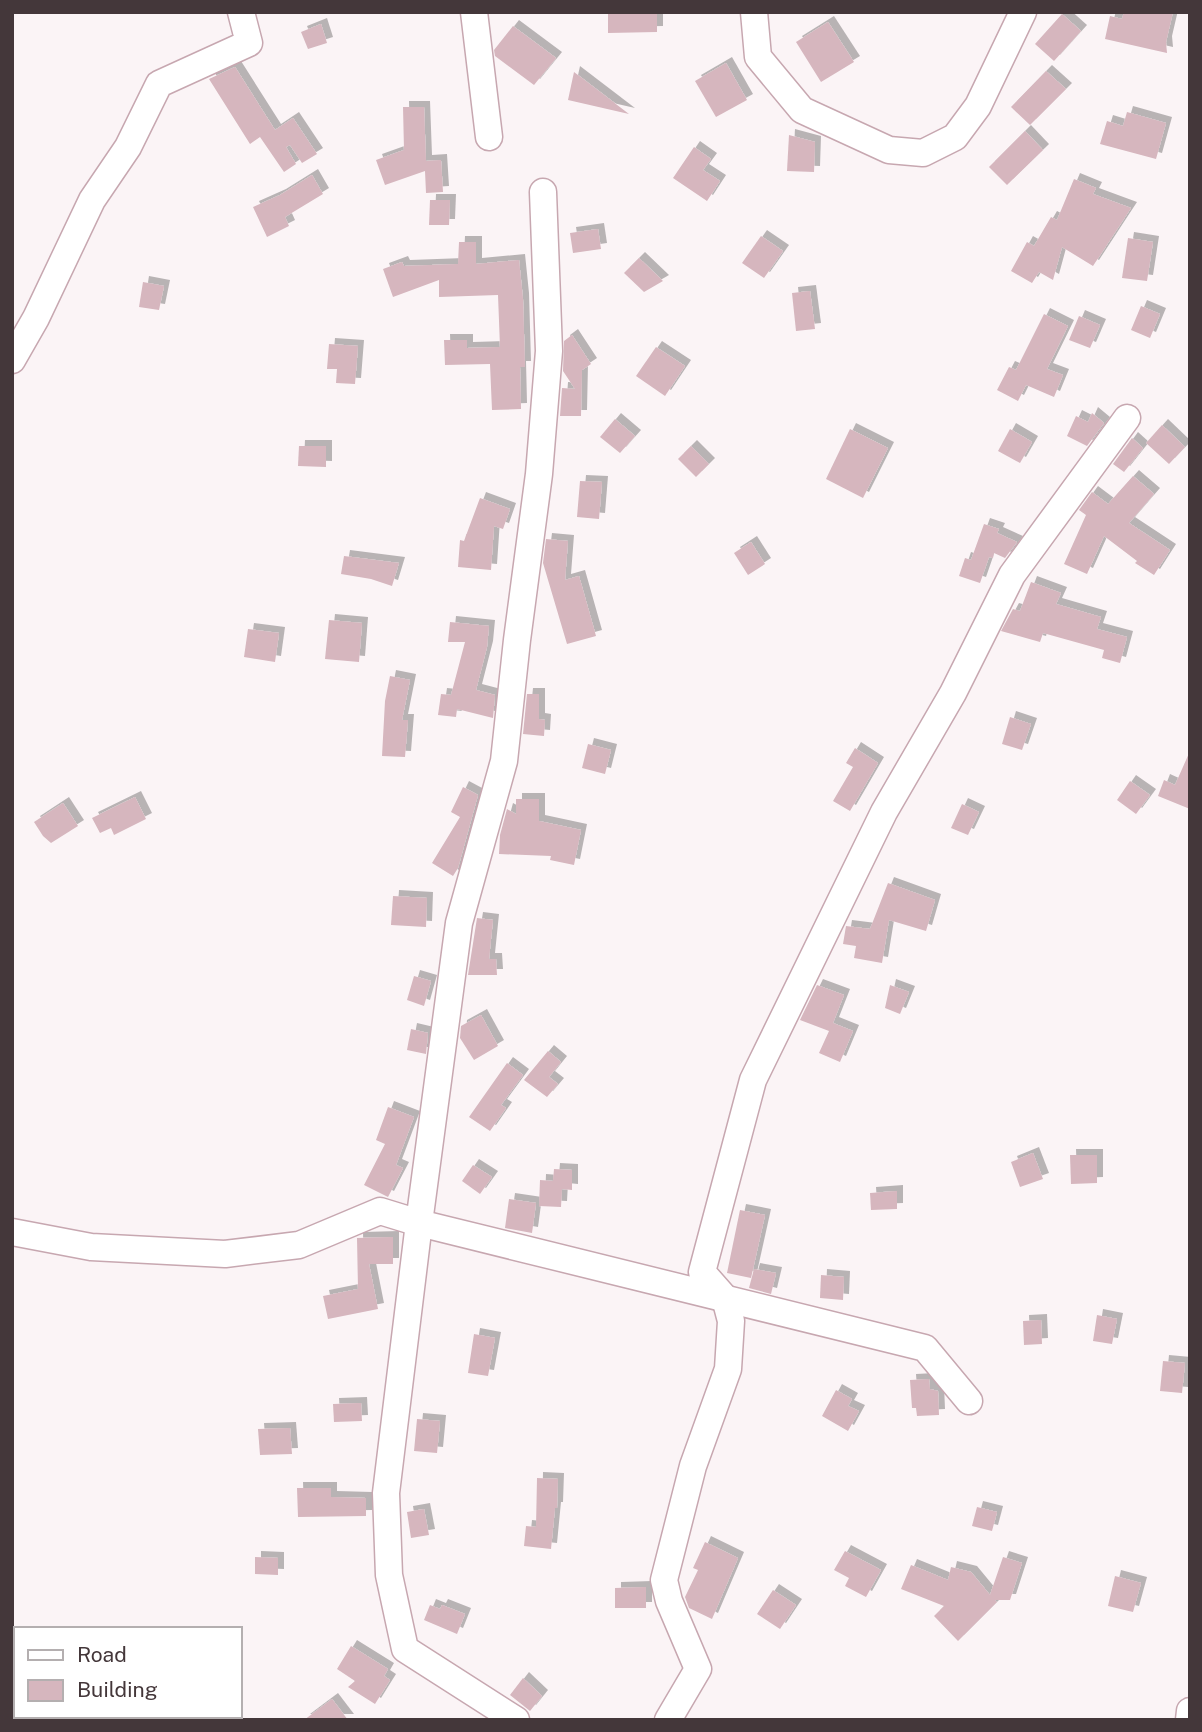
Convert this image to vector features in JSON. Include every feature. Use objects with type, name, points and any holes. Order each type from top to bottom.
[{"type":"street","points":[[12,360],[36,318],[92,200],[128,147],[159,84],[249,43],[241,12]]},
{"type":"street","points":[[474,12],[489,137]]},
{"type":"street","points":[[754,12],[758,57],[802,110],[889,150],[923,153],[955,137],[978,106],[1023,12]]},
{"type":"street","points":[[516,1720],[405,1649],[389,1575],[386,1493],[459,923],[505,761],[538,474],[549,351],[543,192]]},
{"type":"street","points":[[668,1720],[698,1669],[664,1580],[693,1466],[728,1369],[730,1321],[725,1298],[702,1272],[753,1080],[884,812],[953,693],[1012,575],[1127,418]]},
{"type":"street","points":[[12,1232],[91,1247],[225,1254],[299,1245],[380,1211],[419,1223],[925,1348],[969,1401]]},
{"type":"street","points":[[1189,1720],[1190,1711]]},
{"type":"building","points":[[608,12],[657,12],[657,32],[608,33]]},
{"type":"building","points":[[1124,12],[1173,12],[1166,42],[1167,53],[1105,39],[1110,16],[1122,19]]},
{"type":"building","points":[[1062,14],[1081,31],[1054,61],[1035,44]]},
{"type":"building","points":[[828,22],[854,62],[821,82],[796,42]]},
{"type":"building","points":[[321,24],[327,43],[308,49],[301,32]]},
{"type":"building","points":[[513,26],[556,58],[534,85],[495,56],[494,50]]},
{"type":"building","points":[[726,63],[747,100],[716,117],[695,81]]},
{"type":"building","points":[[235,67],[275,130],[293,118],[317,154],[302,163],[290,145],[286,147],[296,164],[284,172],[260,137],[250,144],[209,79]]},
{"type":"building","points":[[1046,71],[1066,89],[1030,125],[1011,107]]},
{"type":"building","points":[[574,72],[629,114],[568,100]]},
{"type":"building","points":[[403,107],[424,107],[426,161],[441,160],[443,192],[426,193],[425,171],[385,185],[376,160],[404,150]]},
{"type":"building","points":[[1127,112],[1166,123],[1156,159],[1100,144],[1107,121],[1123,126]]},
{"type":"building","points":[[1025,131],[1043,150],[1007,185],[989,167]]},
{"type":"building","points":[[789,135],[815,142],[814,172],[787,171]]},
{"type":"building","points":[[694,147],[711,159],[703,170],[720,181],[707,201],[673,178]]},
{"type":"building","points":[[312,175],[323,194],[285,217],[289,226],[267,237],[253,207],[280,195]]},
{"type":"building","points":[[1074,179],[1096,188],[1093,194],[1131,208],[1093,266],[1062,247],[1053,280],[1039,272],[1032,283],[1011,271],[1027,242],[1034,246],[1051,217],[1057,220]]},
{"type":"building","points":[[430,200],[450,200],[449,225],[429,225]]},
{"type":"building","points":[[598,229],[601,249],[573,253],[570,233]]},
{"type":"building","points":[[761,236],[783,251],[764,278],[742,263]]},
{"type":"building","points":[[1128,238],[1153,242],[1147,281],[1122,278]]},
{"type":"building","points":[[459,242],[476,242],[476,264],[519,260],[525,367],[520,367],[521,409],[492,410],[490,364],[445,365],[444,340],[467,340],[467,348],[500,347],[498,295],[439,297],[439,280],[393,297],[383,269],[402,262],[404,266],[458,264]]},
{"type":"building","points":[[639,258],[663,281],[644,292],[624,273]]},
{"type":"building","points":[[143,282],[164,286],[159,310],[139,307]]},
{"type":"building","points":[[810,291],[815,329],[796,331],[792,293]]},
{"type":"building","points":[[1141,306],[1160,314],[1150,338],[1131,330]]},
{"type":"building","points":[[1044,314],[1068,326],[1047,369],[1063,375],[1054,397],[1026,385],[1018,401],[997,390],[1009,367],[1016,370]]},
{"type":"building","points":[[1079,316],[1100,325],[1090,348],[1069,340]]},
{"type":"building","points":[[572,335],[591,364],[582,370],[581,416],[560,416],[562,388],[575,389],[563,371],[564,341]]},
{"type":"building","points":[[329,344],[358,346],[355,384],[336,383],[337,369],[327,369]]},
{"type":"building","points":[[656,347],[685,366],[665,396],[636,376]]},
{"type":"building","points":[[1092,413],[1104,423],[1087,446],[1067,436],[1076,416],[1088,422]]},
{"type":"building","points":[[615,419],[635,436],[620,453],[600,437]]},
{"type":"building","points":[[1162,425],[1185,447],[1169,464],[1146,443]]},
{"type":"building","points":[[850,429],[888,448],[863,498],[826,479]]},
{"type":"building","points":[[1010,429],[1032,442],[1020,463],[998,451]]},
{"type":"building","points":[[1132,438],[1143,448],[1124,472],[1113,464]]},
{"type":"building","points":[[299,446],[326,446],[326,467],[298,466]]},
{"type":"building","points":[[691,446],[709,464],[696,477],[678,459]]},
{"type":"building","points":[[1133,476],[1154,494],[1129,523],[1170,550],[1154,575],[1135,563],[1137,561],[1104,536],[1087,574],[1064,564],[1086,515],[1079,510],[1092,492],[1108,504]]},
{"type":"building","points":[[580,481],[602,482],[599,519],[577,517]]},
{"type":"building","points":[[480,498],[510,509],[503,529],[494,526],[491,570],[458,567],[460,540],[464,541]]},
{"type":"building","points":[[984,524],[999,529],[997,533],[1017,542],[1005,558],[994,553],[993,558],[989,557],[980,583],[959,576],[965,558],[971,560]]},
{"type":"building","points":[[546,539],[568,541],[565,580],[579,576],[596,636],[567,644],[543,563]]},
{"type":"building","points":[[751,542],[765,564],[748,575],[734,553]]},
{"type":"building","points":[[344,556],[399,563],[392,586],[341,574]]},
{"type":"building","points":[[1031,582],[1061,593],[1056,604],[1101,617],[1097,629],[1127,637],[1120,663],[1102,658],[1104,650],[1043,633],[1040,642],[1001,631],[1013,609],[1020,611]]},
{"type":"building","points":[[329,620],[362,623],[359,662],[325,659]]},
{"type":"building","points":[[450,622],[489,626],[487,647],[476,690],[495,695],[493,718],[457,709],[456,717],[438,715],[441,694],[451,695],[465,642],[448,642]]},
{"type":"building","points":[[248,629],[279,633],[275,662],[244,657]]},
{"type":"building","points":[[390,676],[410,680],[402,720],[408,720],[405,757],[382,756],[385,701]]},
{"type":"building","points":[[527,694],[539,694],[539,719],[545,720],[544,736],[523,734]]},
{"type":"building","points":[[1010,717],[1031,724],[1022,750],[1002,744]]},
{"type":"building","points":[[588,744],[611,750],[605,774],[582,768]]},
{"type":"building","points":[[855,748],[878,763],[850,811],[833,801],[853,767],[846,763]]},
{"type":"building","points":[[1190,751],[1190,809],[1158,796],[1164,780],[1175,785]]},
{"type":"building","points":[[1130,781],[1150,795],[1136,814],[1117,800]]},
{"type":"building","points":[[463,787],[478,795],[458,868],[453,876],[432,863],[460,817],[451,812]]},
{"type":"building","points":[[135,797],[146,819],[114,835],[111,828],[100,833],[92,818]]},
{"type":"building","points":[[516,799],[539,799],[539,821],[581,830],[574,865],[550,860],[551,856],[499,854],[500,835],[507,809],[516,814]]},
{"type":"building","points":[[63,803],[78,826],[51,843],[34,822]]},
{"type":"building","points":[[962,804],[979,812],[968,835],[951,828]]},
{"type":"building","points":[[888,883],[935,900],[926,931],[889,920],[882,963],[854,958],[856,946],[843,944],[846,926],[870,929]]},
{"type":"building","points":[[393,896],[427,898],[426,927],[391,925]]},
{"type":"building","points":[[477,918],[493,920],[489,959],[496,959],[497,975],[468,975]]},
{"type":"building","points":[[414,976],[431,981],[424,1006],[407,1000]]},
{"type":"building","points":[[817,985],[844,995],[833,1023],[853,1031],[840,1062],[819,1053],[829,1031],[800,1020]]},
{"type":"building","points":[[890,985],[909,992],[900,1014],[885,1008]]},
{"type":"building","points":[[481,1015],[498,1046],[474,1060],[460,1038],[461,1026]]},
{"type":"building","points":[[411,1029],[428,1033],[426,1054],[407,1050]]},
{"type":"building","points":[[548,1051],[561,1062],[549,1077],[558,1084],[547,1097],[524,1080]]},
{"type":"building","points":[[507,1063],[523,1075],[501,1105],[506,1108],[490,1131],[469,1117]]},
{"type":"building","points":[[388,1107],[414,1117],[396,1165],[403,1168],[388,1197],[364,1185],[385,1144],[376,1140]]},
{"type":"building","points":[[1033,1153],[1043,1179],[1020,1187],[1011,1162]]},
{"type":"building","points":[[1070,1155],[1097,1155],[1097,1183],[1071,1184]]},
{"type":"building","points":[[473,1165],[492,1177],[480,1194],[462,1181]]},
{"type":"building","points":[[554,1169],[572,1170],[572,1190],[562,1189],[561,1207],[539,1206],[540,1180],[553,1181]]},
{"type":"building","points":[[897,1191],[897,1209],[871,1210],[870,1193]]},
{"type":"building","points":[[509,1199],[536,1203],[532,1233],[505,1228]]},
{"type":"building","points":[[740,1210],[765,1215],[751,1278],[727,1273]]},
{"type":"building","points":[[393,1237],[393,1264],[369,1264],[378,1309],[328,1319],[323,1296],[358,1289],[357,1238]]},
{"type":"building","points":[[754,1269],[776,1273],[771,1294],[749,1288]]},
{"type":"building","points":[[821,1275],[844,1277],[843,1300],[820,1298]]},
{"type":"building","points":[[1097,1315],[1117,1319],[1112,1344],[1093,1341]]},
{"type":"building","points":[[1041,1320],[1042,1344],[1024,1345],[1023,1321]]},
{"type":"building","points":[[474,1334],[495,1338],[488,1376],[468,1373]]},
{"type":"building","points":[[1163,1361],[1185,1363],[1182,1393],[1160,1391]]},
{"type":"building","points":[[929,1379],[930,1389],[938,1391],[939,1415],[917,1416],[916,1408],[912,1408],[910,1380]]},
{"type":"building","points":[[836,1390],[852,1399],[848,1406],[859,1411],[848,1431],[822,1416]]},
{"type":"building","points":[[361,1403],[362,1421],[334,1422],[333,1404]]},
{"type":"building","points":[[417,1419],[440,1421],[437,1453],[414,1451]]},
{"type":"building","points":[[290,1428],[292,1454],[260,1455],[258,1429]]},
{"type":"building","points":[[537,1478],[558,1479],[551,1549],[524,1546],[526,1526],[536,1527]]},
{"type":"building","points":[[297,1488],[331,1488],[331,1497],[366,1498],[366,1516],[298,1517]]},
{"type":"building","points":[[977,1507],[997,1512],[992,1531],[972,1526]]},
{"type":"building","points":[[424,1509],[429,1535],[411,1538],[407,1512]]},
{"type":"building","points":[[705,1542],[738,1558],[712,1619],[689,1608],[685,1597],[698,1570],[693,1568]]},
{"type":"building","points":[[845,1551],[881,1570],[866,1597],[845,1586],[849,1578],[834,1570]]},
{"type":"building","points":[[255,1557],[278,1558],[278,1575],[255,1574]]},
{"type":"building","points":[[1003,1557],[1022,1563],[1010,1600],[995,1600],[997,1602],[958,1641],[934,1616],[944,1606],[901,1589],[911,1565],[948,1580],[951,1567],[971,1572],[990,1595]]},
{"type":"building","points":[[1115,1576],[1141,1583],[1133,1612],[1108,1606]]},
{"type":"building","points":[[646,1587],[646,1608],[615,1608],[615,1588]]},
{"type":"building","points":[[773,1590],[796,1605],[780,1629],[757,1614]]},
{"type":"building","points":[[430,1605],[440,1609],[442,1605],[465,1614],[457,1634],[424,1620]]},
{"type":"building","points":[[351,1646],[388,1669],[384,1676],[390,1680],[375,1704],[348,1687],[355,1681],[337,1669]]},
{"type":"building","points":[[523,1678],[542,1696],[530,1711],[510,1695]]},
{"type":"building","points":[[332,1699],[348,1720],[304,1720]]}]
